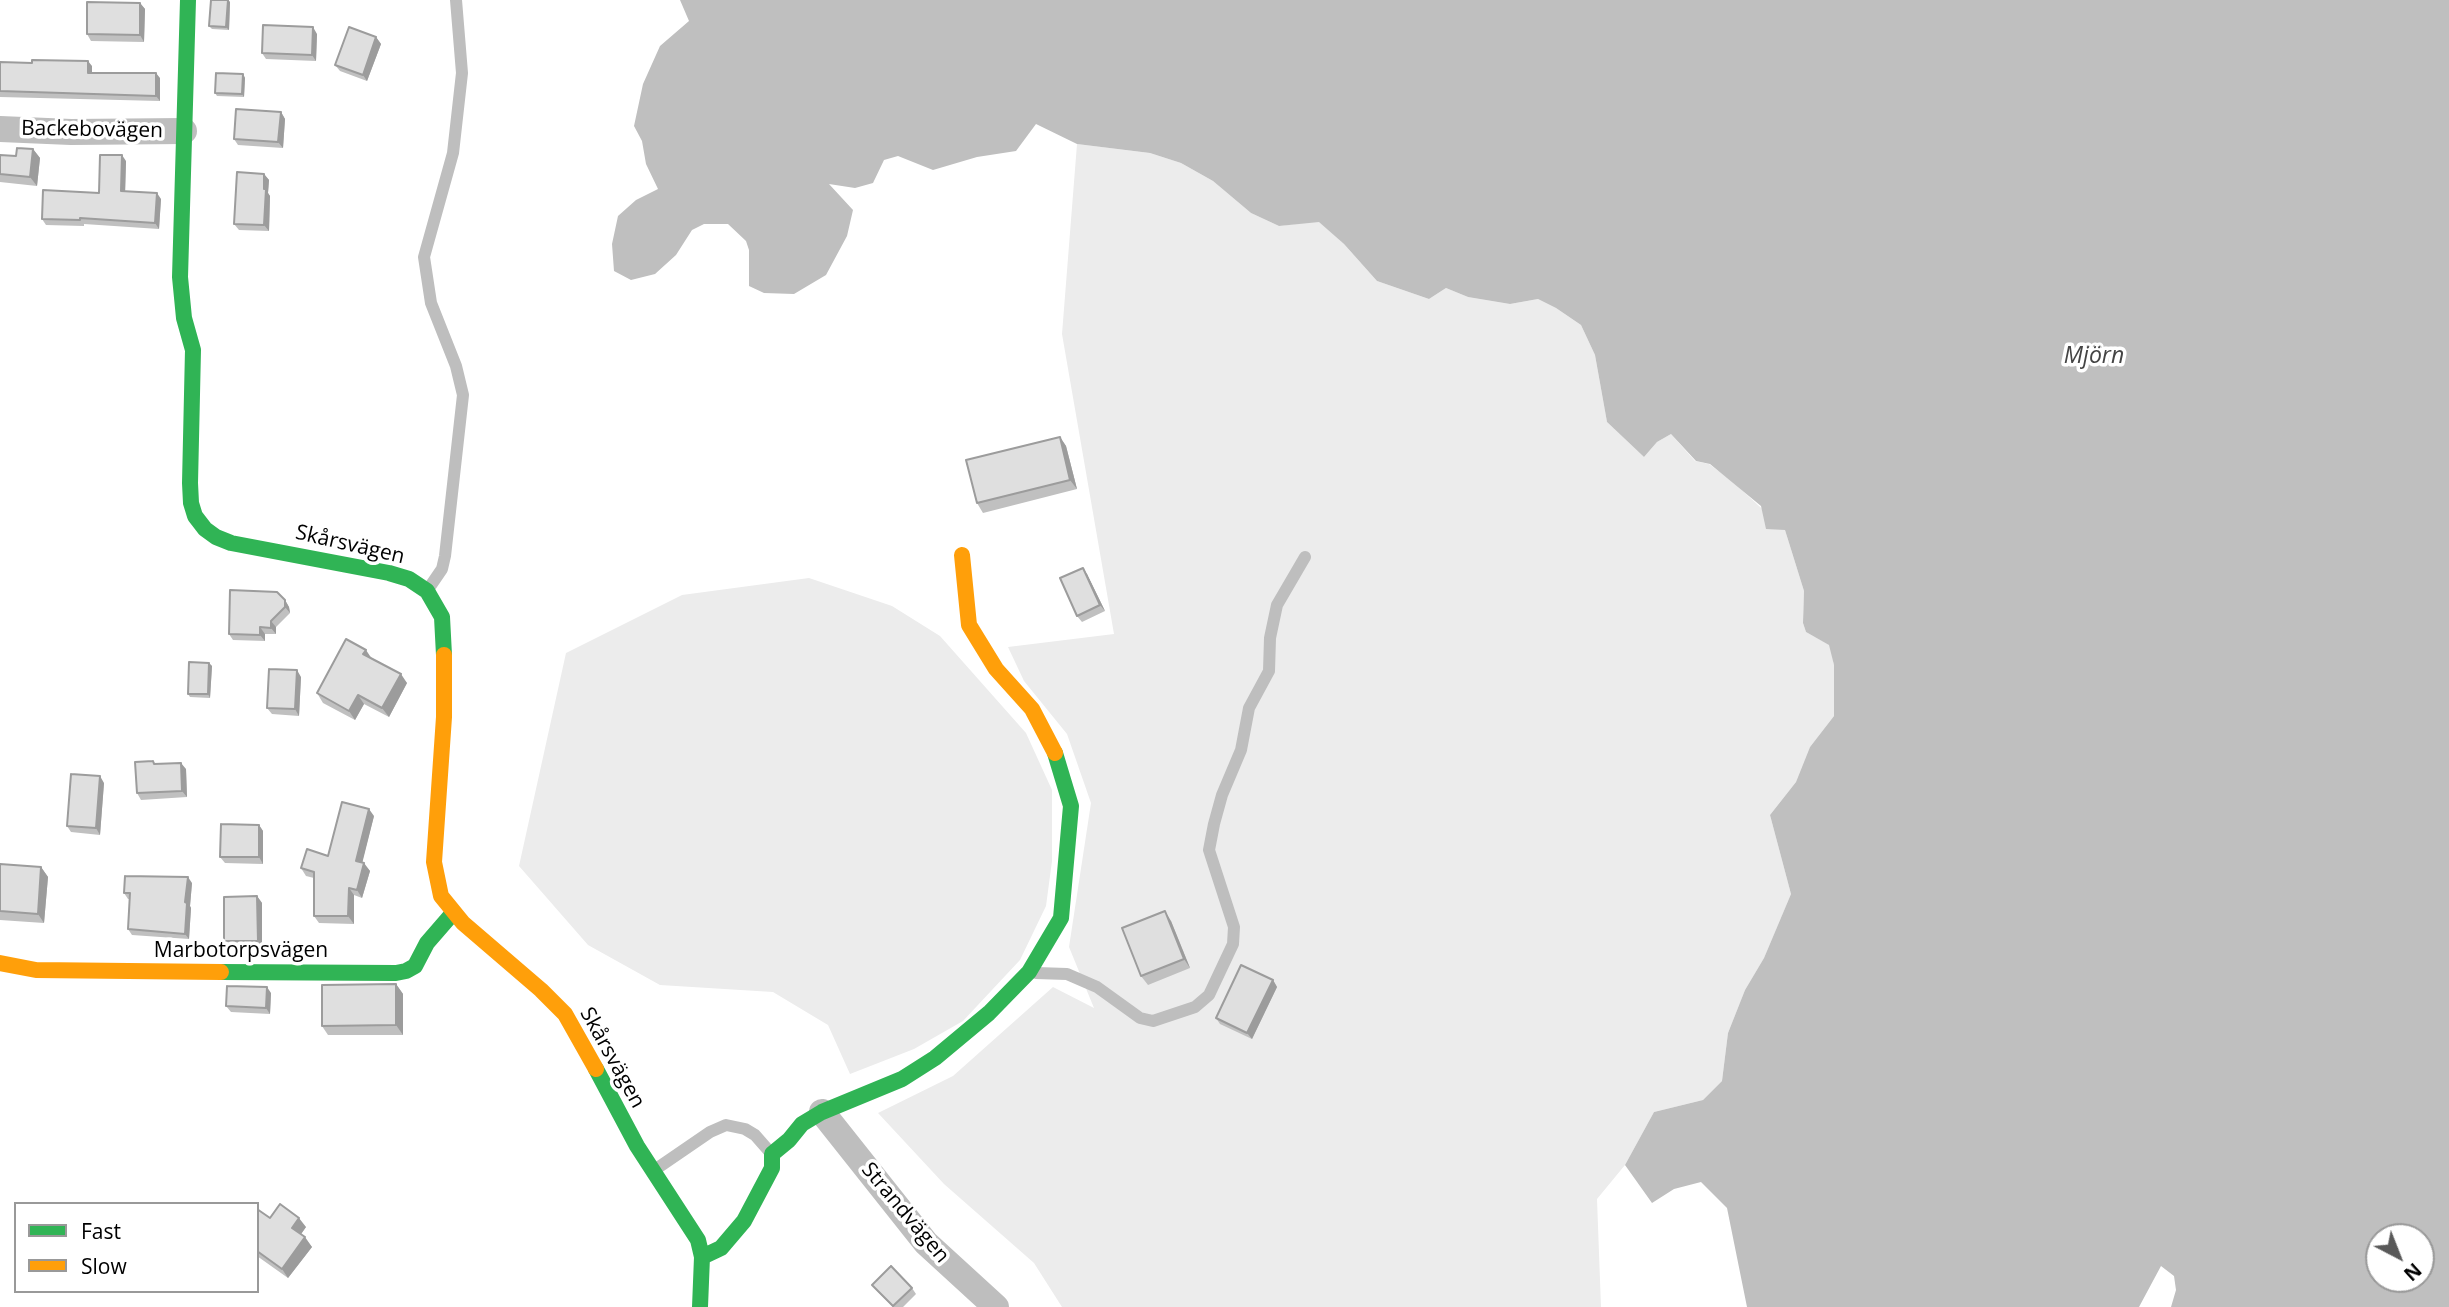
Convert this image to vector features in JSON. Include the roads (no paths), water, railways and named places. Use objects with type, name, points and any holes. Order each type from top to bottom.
[{"type":"street","name":"Skårsvägen","points":[[187,0],[180,277],[184,318],[193,350],[190,483],[195,516],[216,537],[231,543],[389,573],[409,579],[427,590],[442,617],[444,647],[444,717],[434,862],[441,896],[453,913],[565,1014],[637,1146],[688,1222],[698,1240],[702,1258]]},
{"type":"street","name":"Backebovägen","points":[[0,129],[71,132],[184,131]]},
{"type":"street","points":[[700,1307],[702,1258],[721,1248],[744,1221],[772,1168],[772,1154],[789,1140],[802,1124],[822,1112],[902,1079],[935,1058],[989,1013],[1029,972],[1061,918],[1071,806],[1058,758],[1032,709],[996,669],[969,625],[962,555]]},
{"type":"street","name":"Marbotorpsvägen","points":[[0,963],[36,970],[396,974],[415,965],[428,943],[453,913]]},
{"type":"street","name":"Strandvägen","points":[[822,1112],[926,1243],[996,1307]]},
{"type":"lane","points":[[427,590],[439,575],[445,555],[463,395],[456,366],[431,303],[424,257],[453,153],[461,73],[456,0]]},
{"type":"lane","points":[[1029,972],[1067,974],[1097,986],[1140,1018],[1153,1021],[1195,1007],[1209,995],[1233,944],[1234,927],[1209,849],[1214,824],[1222,795],[1241,750],[1249,708],[1269,671],[1270,638],[1277,605],[1305,557]]},
{"type":"lane","points":[[653,1171],[710,1132],[726,1125],[745,1129],[755,1135],[765,1143],[772,1154]]},
{"type":"water","name":"Mjörn","points":[[680,0],[2449,0],[2449,1307],[2171,1307],[2176,1290],[2174,1276],[2161,1266],[2139,1307],[1747,1307],[1727,1208],[1701,1182],[1674,1189],[1652,1203],[1625,1165],[1654,1112],[1703,1100],[1722,1081],[1728,1033],[1745,990],[1764,958],[1791,894],[1770,815],[1796,782],[1810,747],[1834,716],[1834,665],[1829,645],[1806,632],[1803,623],[1804,591],[1785,530],[1766,529],[1761,506],[1710,464],[1696,461],[1671,434],[1657,442],[1644,457],[1607,422],[1595,355],[1581,325],[1556,308],[1538,299],[1510,304],[1468,297],[1446,288],[1429,299],[1377,281],[1344,244],[1319,222],[1279,226],[1251,213],[1213,181],[1181,163],[1150,153],[1077,144],[1036,124],[1016,151],[977,157],[933,170],[898,156],[884,160],[873,183],[855,188],[829,184],[853,210],[847,236],[826,275],[794,294],[764,293],[749,286],[749,250],[746,241],[728,224],[704,224],[692,230],[676,255],[655,274],[631,280],[614,271],[612,244],[618,216],[636,200],[658,189],[646,164],[642,141],[634,126],[643,84],[660,46],[689,21]]}]
